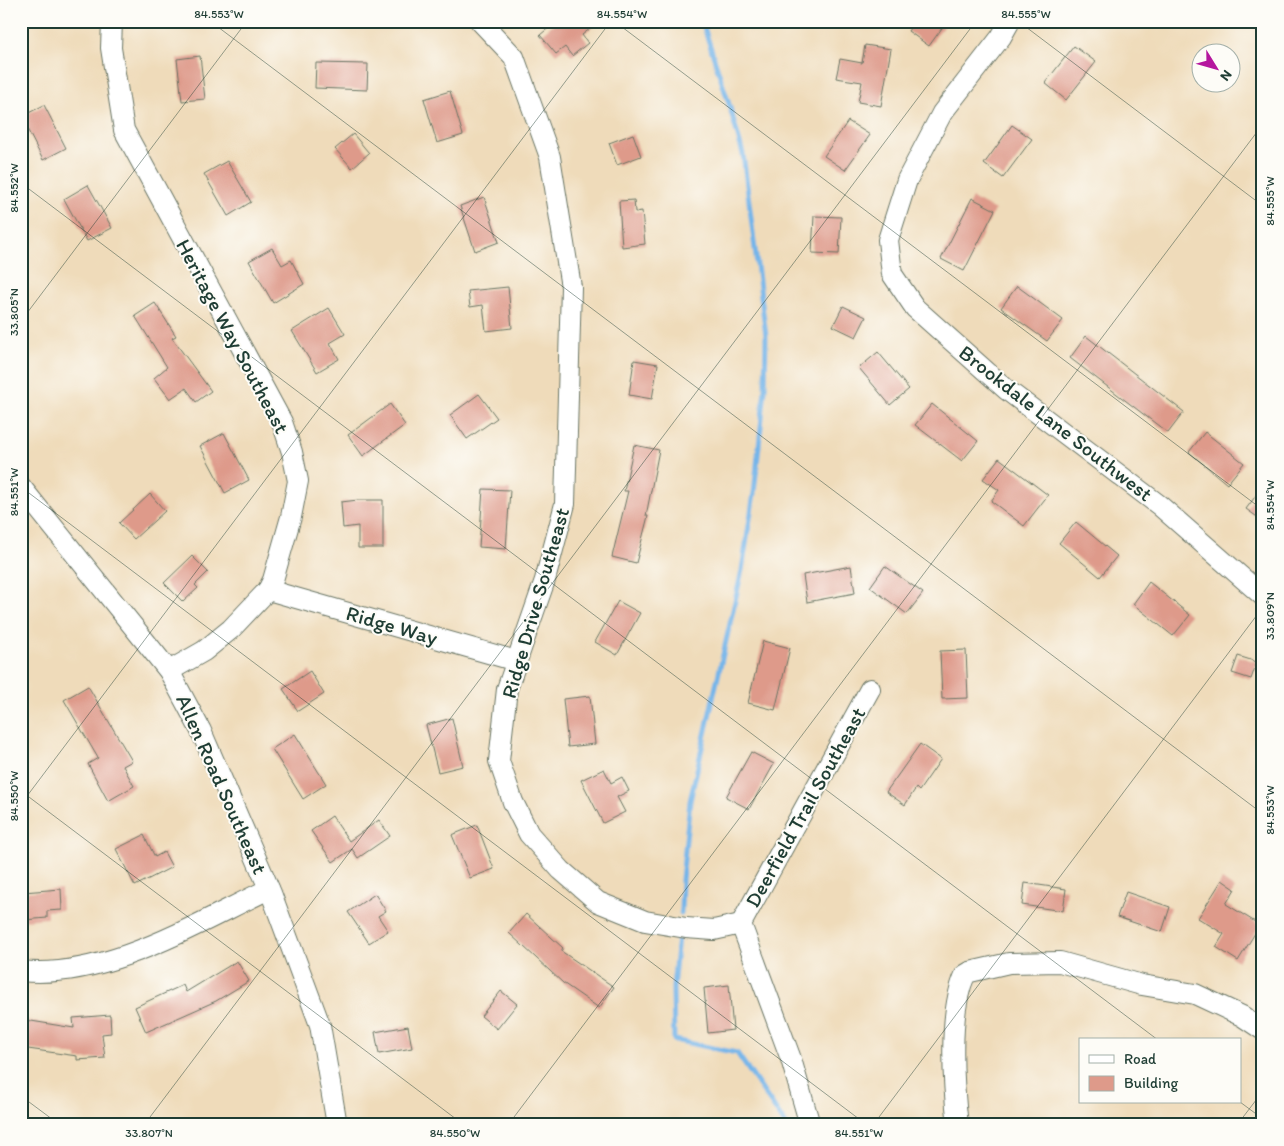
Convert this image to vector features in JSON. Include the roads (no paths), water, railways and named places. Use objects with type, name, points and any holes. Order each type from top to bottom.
[{"type":"street","name":"Heritage Way Southeast","points":[[112,21],[111,48],[124,130],[282,422],[292,452],[298,481],[291,517],[268,590],[231,629],[204,652],[169,671]]},
{"type":"street","name":"Ridge Drive Southeast","points":[[480,21],[514,57],[550,158],[571,287],[565,504],[545,580],[507,689],[500,761],[510,794],[529,834],[561,870],[598,902],[623,914],[645,921],[686,928],[714,930],[741,924]]},
{"type":"street","name":"Brookdale Lane Southwest","points":[[1010,21],[1001,37],[942,113],[907,180],[888,240],[892,274],[915,308],[1007,390],[1159,505],[1263,596]]},
{"type":"street","name":"Allen Road Southeast","points":[[21,487],[169,671],[201,731],[269,890],[320,1025],[337,1125]]},
{"type":"street","name":"Ridge Way","points":[[268,590],[516,661]]},
{"type":"street","name":"Deerfield Trail Southeast","points":[[741,924],[870,689]]},
{"type":"street","points":[[21,971],[79,970],[129,956],[269,890]]},
{"type":"street","points":[[741,924],[791,1059],[810,1125]]},
{"type":"street","points":[[958,1125],[954,1095],[955,1014],[959,989],[965,975],[970,972],[1009,963],[1060,962],[1142,984],[1195,994],[1242,1016],[1263,1030]]},
{"type":"waterway","points":[[681,913],[682,879],[690,801],[742,570],[754,493],[765,389],[766,336],[743,154],[702,21]]},
{"type":"waterway","points":[[678,937],[673,988],[674,1040],[737,1053],[786,1125]]}]
